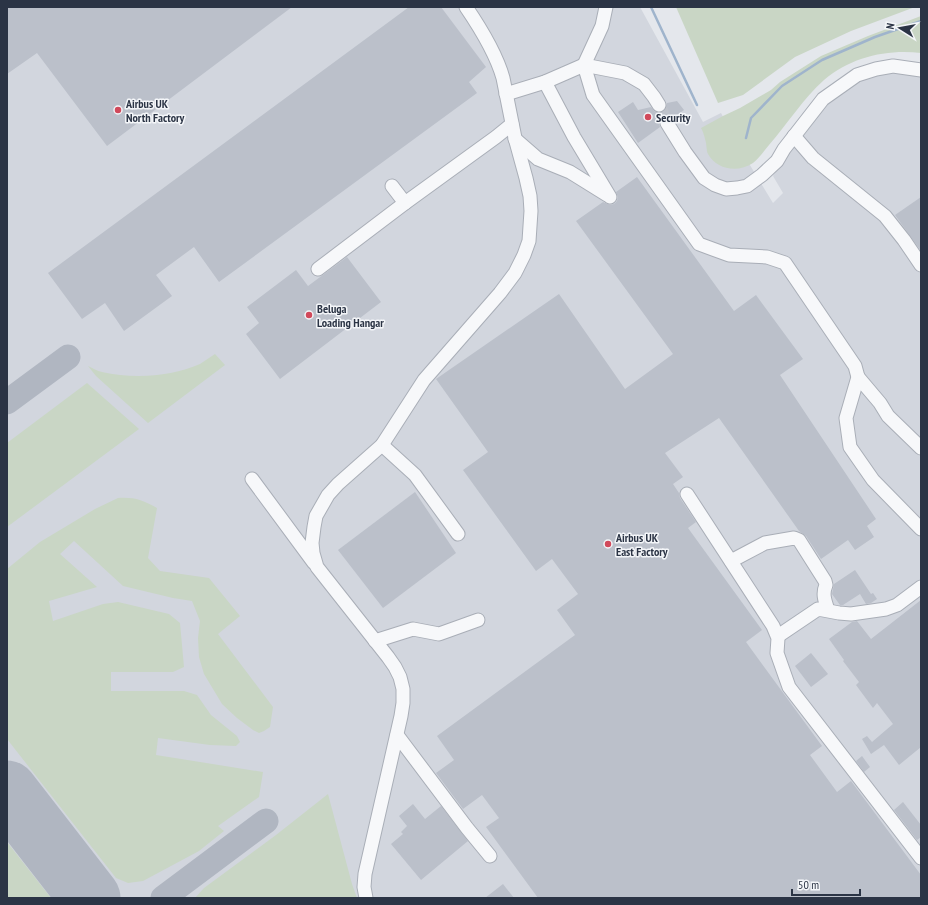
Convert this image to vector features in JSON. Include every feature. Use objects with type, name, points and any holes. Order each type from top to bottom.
[{"type":"street","points":[[317,567],[312,543],[314,527],[316,516],[328,496],[338,484],[382,445],[424,380],[500,293],[515,273],[524,255],[529,240],[531,211],[526,178],[515,138],[500,70],[491,48],[466,7]]},
{"type":"street","points":[[606,7],[602,26],[584,65],[593,95],[699,244],[729,255],[767,257],[785,263],[855,366],[858,377],[880,403],[888,416],[921,448]]},
{"type":"street","points":[[506,94],[545,82],[584,65],[625,73],[644,84],[659,105]]},
{"type":"street","points":[[667,122],[685,152],[704,178],[715,185],[726,189],[747,186],[777,161],[794,136],[823,99],[856,75],[893,66],[921,70]]},
{"type":"street","points":[[515,138],[538,159],[570,172],[610,197],[574,137],[545,82]]},
{"type":"street","points":[[318,269],[512,124]]},
{"type":"street","points":[[794,136],[813,158],[885,216],[921,265]]},
{"type":"street","points":[[392,186],[405,203]]},
{"type":"street","points":[[858,377],[846,418],[850,448],[873,480],[921,529]]},
{"type":"street","points":[[382,445],[415,475],[458,534]]},
{"type":"street","points":[[252,479],[317,567],[395,666],[404,689],[397,735],[365,874],[364,886],[366,898]]},
{"type":"street","points":[[687,494],[773,626],[778,636],[777,653],[789,687],[921,858]]},
{"type":"street","points":[[731,561],[765,543],[794,538],[799,540],[825,581],[826,585],[824,595],[828,610]]},
{"type":"street","points":[[778,636],[818,609],[851,614],[886,609],[896,605],[921,587]]},
{"type":"street","points":[[375,641],[413,629],[439,634],[478,620]]},
{"type":"street","points":[[397,735],[490,856]]},
{"type":"shaded area","points":[[7,7],[640,7],[703,122],[721,113],[739,147],[773,203],[783,193],[773,176],[797,137],[818,110],[851,84],[875,75],[897,72],[921,75],[921,898],[7,898]]},
{"type":"green space","points":[[676,7],[915,7],[851,31],[795,57],[743,95],[718,103]]},
{"type":"green space","points":[[921,16],[921,53],[895,52],[870,56],[858,60],[835,72],[824,80],[809,95],[753,163],[735,169],[722,167],[717,164],[708,154],[706,141],[701,128],[771,90],[780,82],[821,56]]},
{"type":"green space","points":[[215,354],[225,365],[148,423],[96,376],[88,366],[100,372],[126,376],[152,376],[177,372],[189,368],[200,364]]},
{"type":"green space","points":[[87,383],[139,429],[7,527],[7,443]]},
{"type":"green space","points":[[118,498],[138,500],[157,508],[148,558],[160,571],[209,578],[240,616],[218,634],[273,707],[270,727],[259,733],[237,718],[222,704],[204,674],[199,657],[198,638],[200,621],[192,601],[123,586],[74,541],[60,554],[97,587],[49,601],[53,621],[103,604],[118,602],[169,614],[180,623],[184,667],[173,672],[111,672],[111,691],[184,691],[197,695],[211,715],[237,736],[240,742],[236,746],[210,745],[158,738],[156,755],[263,772],[259,797],[218,826],[224,831],[199,851],[143,881],[128,883],[116,878],[7,739],[7,569],[40,542],[95,509]]},
{"type":"green space","points":[[328,794],[357,898],[195,898],[204,888],[276,835]]},
{"type":"green space","points":[[7,842],[51,898],[7,898]]},
{"type":"building","name":"Airbus UK North Factory","points":[[7,7],[292,7],[107,146],[37,53],[7,74]]},
{"type":"building","points":[[409,7],[441,7],[486,67],[469,82],[477,93],[219,282],[194,247],[156,275],[172,296],[124,331],[105,303],[82,319],[48,273]]},
{"type":"building","name":"Security","points":[[677,101],[684,110],[673,118],[667,115],[662,116],[659,123],[660,127],[638,143],[618,112],[633,102],[638,110],[651,107],[655,112],[660,113],[666,109],[667,103]]},
{"type":"building","name":"Airbus UK East Factory","points":[[637,177],[734,311],[756,295],[803,359],[780,375],[876,519],[867,526],[874,537],[855,550],[848,540],[821,559],[806,536],[799,531],[719,418],[665,453],[683,477],[673,484],[679,493],[680,498],[696,522],[688,528],[762,630],[746,642],[822,746],[810,755],[837,792],[851,781],[921,875],[921,898],[538,898],[486,827],[499,818],[482,795],[463,809],[436,773],[454,760],[437,736],[575,635],[557,610],[578,594],[552,559],[536,571],[463,470],[488,452],[436,379],[559,294],[625,389],[673,354],[576,221],[603,202],[610,205],[614,204],[618,197],[616,192]]},
{"type":"building","points":[[921,197],[921,251],[895,215]]},
{"type":"building","name":"Beluga Loading Hangar","points":[[347,257],[381,302],[280,379],[246,334],[259,323],[247,307],[296,270],[308,286]]},
{"type":"building","points":[[415,492],[456,553],[383,608],[338,550]]},
{"type":"building","points":[[855,570],[871,594],[873,593],[877,599],[866,604],[860,594],[843,605],[840,605],[832,594],[834,584]]},
{"type":"building","points":[[921,600],[921,747],[899,765],[884,745],[871,754],[862,739],[867,736],[872,742],[893,724],[877,703],[873,708],[856,685],[859,682],[829,639],[852,622],[857,621],[871,639]]},
{"type":"building","points":[[811,653],[828,674],[811,687],[795,666]]},
{"type":"building","points":[[862,756],[870,767],[864,772],[856,761]]},
{"type":"building","points":[[903,802],[921,825],[921,837],[917,840],[894,810]]},
{"type":"building","points":[[413,804],[425,819],[441,806],[468,841],[421,880],[391,844],[403,834],[401,832],[407,826],[399,816]]},
{"type":"building","points":[[503,884],[514,898],[485,898]]},
{"type":"waterway","points":[[651,7],[697,105]]},
{"type":"waterway","points":[[746,138],[751,118],[782,86],[822,60],[875,37],[921,21]]},
{"type":"taxiway","points":[[7,402],[68,357]]},
{"type":"taxiway","points":[[163,898],[266,821]]},
{"type":"runway","points":[[7,791],[90,898]]},
{"type":"tunnel","points":[[659,105],[667,123]]},
{"type":"place","name":"Airbus UK North Factory","points":[[118,110]]},
{"type":"place","name":"Security","points":[[648,117]]},
{"type":"place","name":"Beluga Loading Hangar","points":[[309,315]]},
{"type":"place","name":"Airbus UK East Factory","points":[[608,544]]}]
